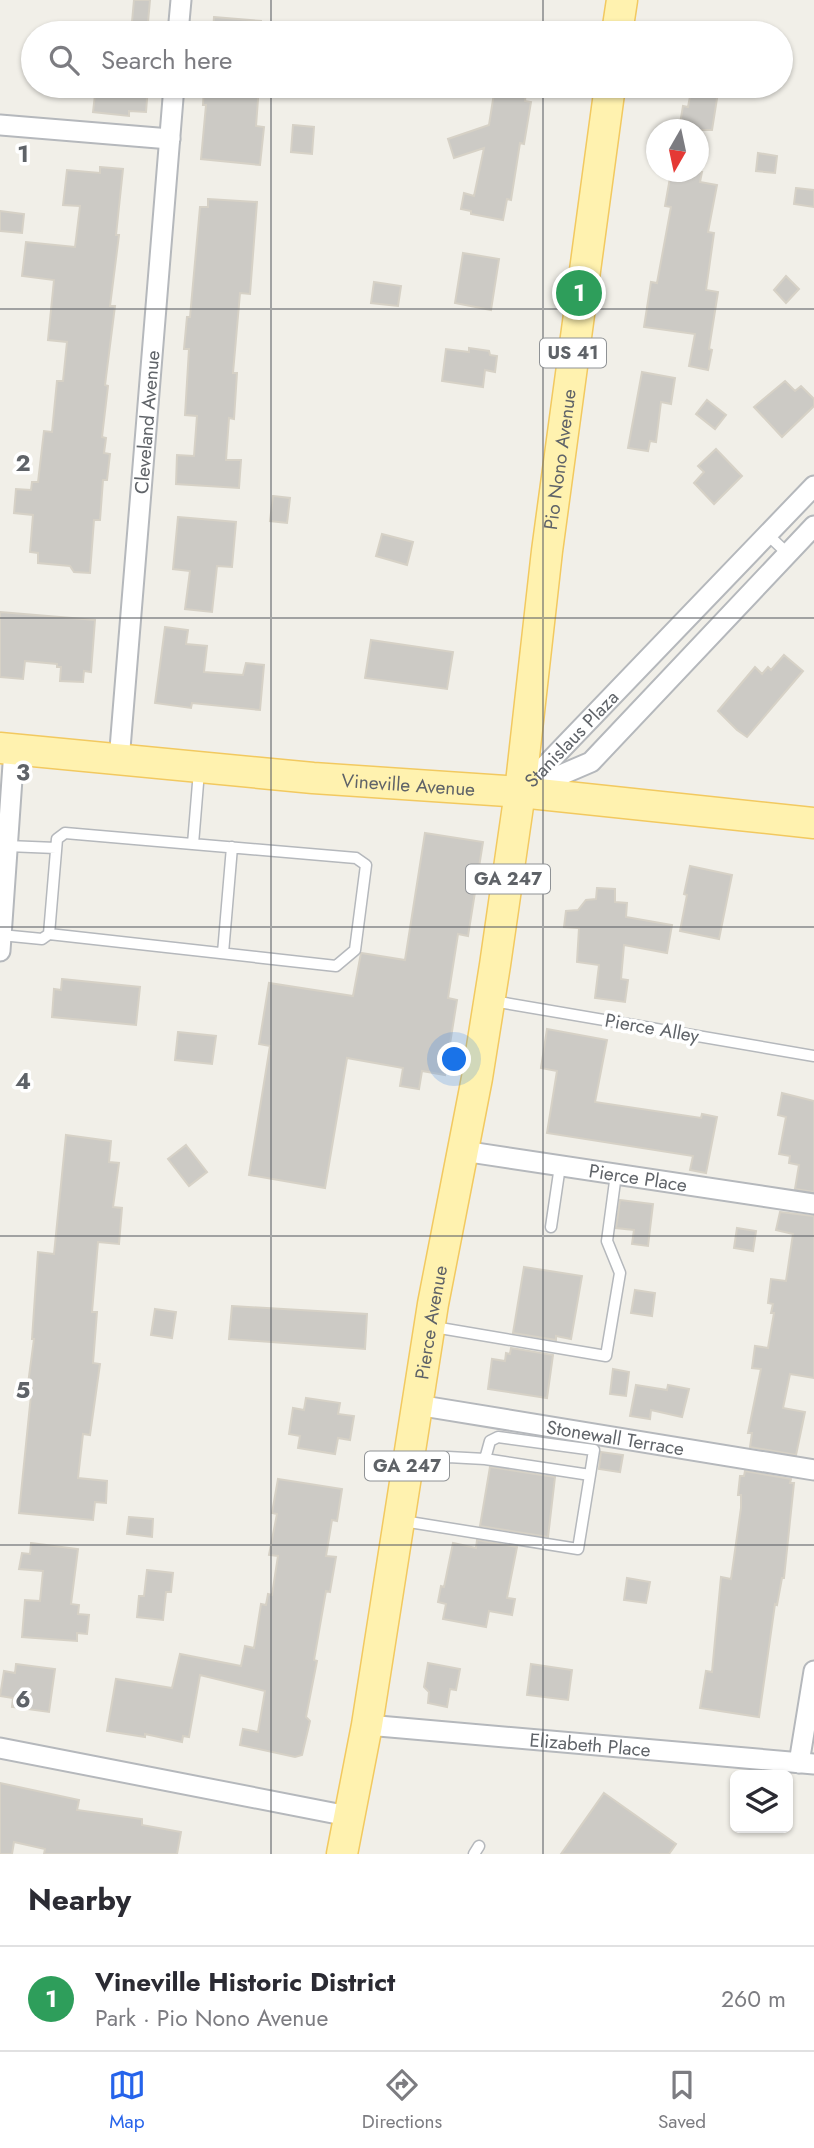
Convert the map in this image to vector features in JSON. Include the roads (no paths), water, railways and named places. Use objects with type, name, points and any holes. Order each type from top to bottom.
[{"type":"main road","points":[[619,21],[622,0]]},
{"type":"main road","name":"Pio Nono Avenue","points":[[520,792],[547,551],[608,98]]},
{"type":"main road","name":"Vineville Avenue","points":[[7,749],[199,768],[520,792],[814,823]]},
{"type":"main road","name":"Pierce Avenue","points":[[342,1854],[367,1724],[430,1326],[489,1000],[520,792]]},
{"type":"street","points":[[179,21],[181,0]]},
{"type":"street","name":"Cleveland Avenue","points":[[119,761],[173,98]]},
{"type":"street","points":[[0,125],[170,139]]},
{"type":"street","name":"Stanislaus Plaza","points":[[520,792],[814,486]]},
{"type":"street","name":"Stanislaus Plaza","points":[[520,792],[591,762],[814,526]]},
{"type":"street","points":[[1,943],[7,846],[7,749]]},
{"type":"street","name":"Pierce Place","points":[[463,1151],[814,1204]]},
{"type":"street","name":"Stonewall Terrace","points":[[417,1405],[814,1470]]},
{"type":"street","points":[[806,1764],[814,1671]]},
{"type":"street","name":"Elizabeth Place","points":[[367,1724],[806,1764]]},
{"type":"street","points":[[0,1748],[348,1816]]},
{"type":"lane","points":[[768,535],[788,553]]},
{"type":"lane","points":[[193,844],[199,768]]},
{"type":"lane","points":[[1,943],[42,939],[50,934],[336,966],[355,950],[366,865],[356,858],[65,833],[57,839],[50,934]]},
{"type":"lane","points":[[7,846],[56,848]]},
{"type":"lane","points":[[223,953],[232,847]]},
{"type":"lane","name":"Pierce Alley","points":[[489,1000],[814,1056]]},
{"type":"lane","points":[[551,1227],[560,1166]]},
{"type":"lane","points":[[430,1326],[606,1356],[620,1273],[607,1241],[616,1174]]},
{"type":"lane","points":[[399,1520],[578,1549],[594,1450],[498,1437],[490,1441],[485,1459]]},
{"type":"lane","points":[[408,1463],[448,1457],[485,1459],[590,1475]]},
{"type":"place","name":"Vineville Historic District","points":[[579,293]]}]
